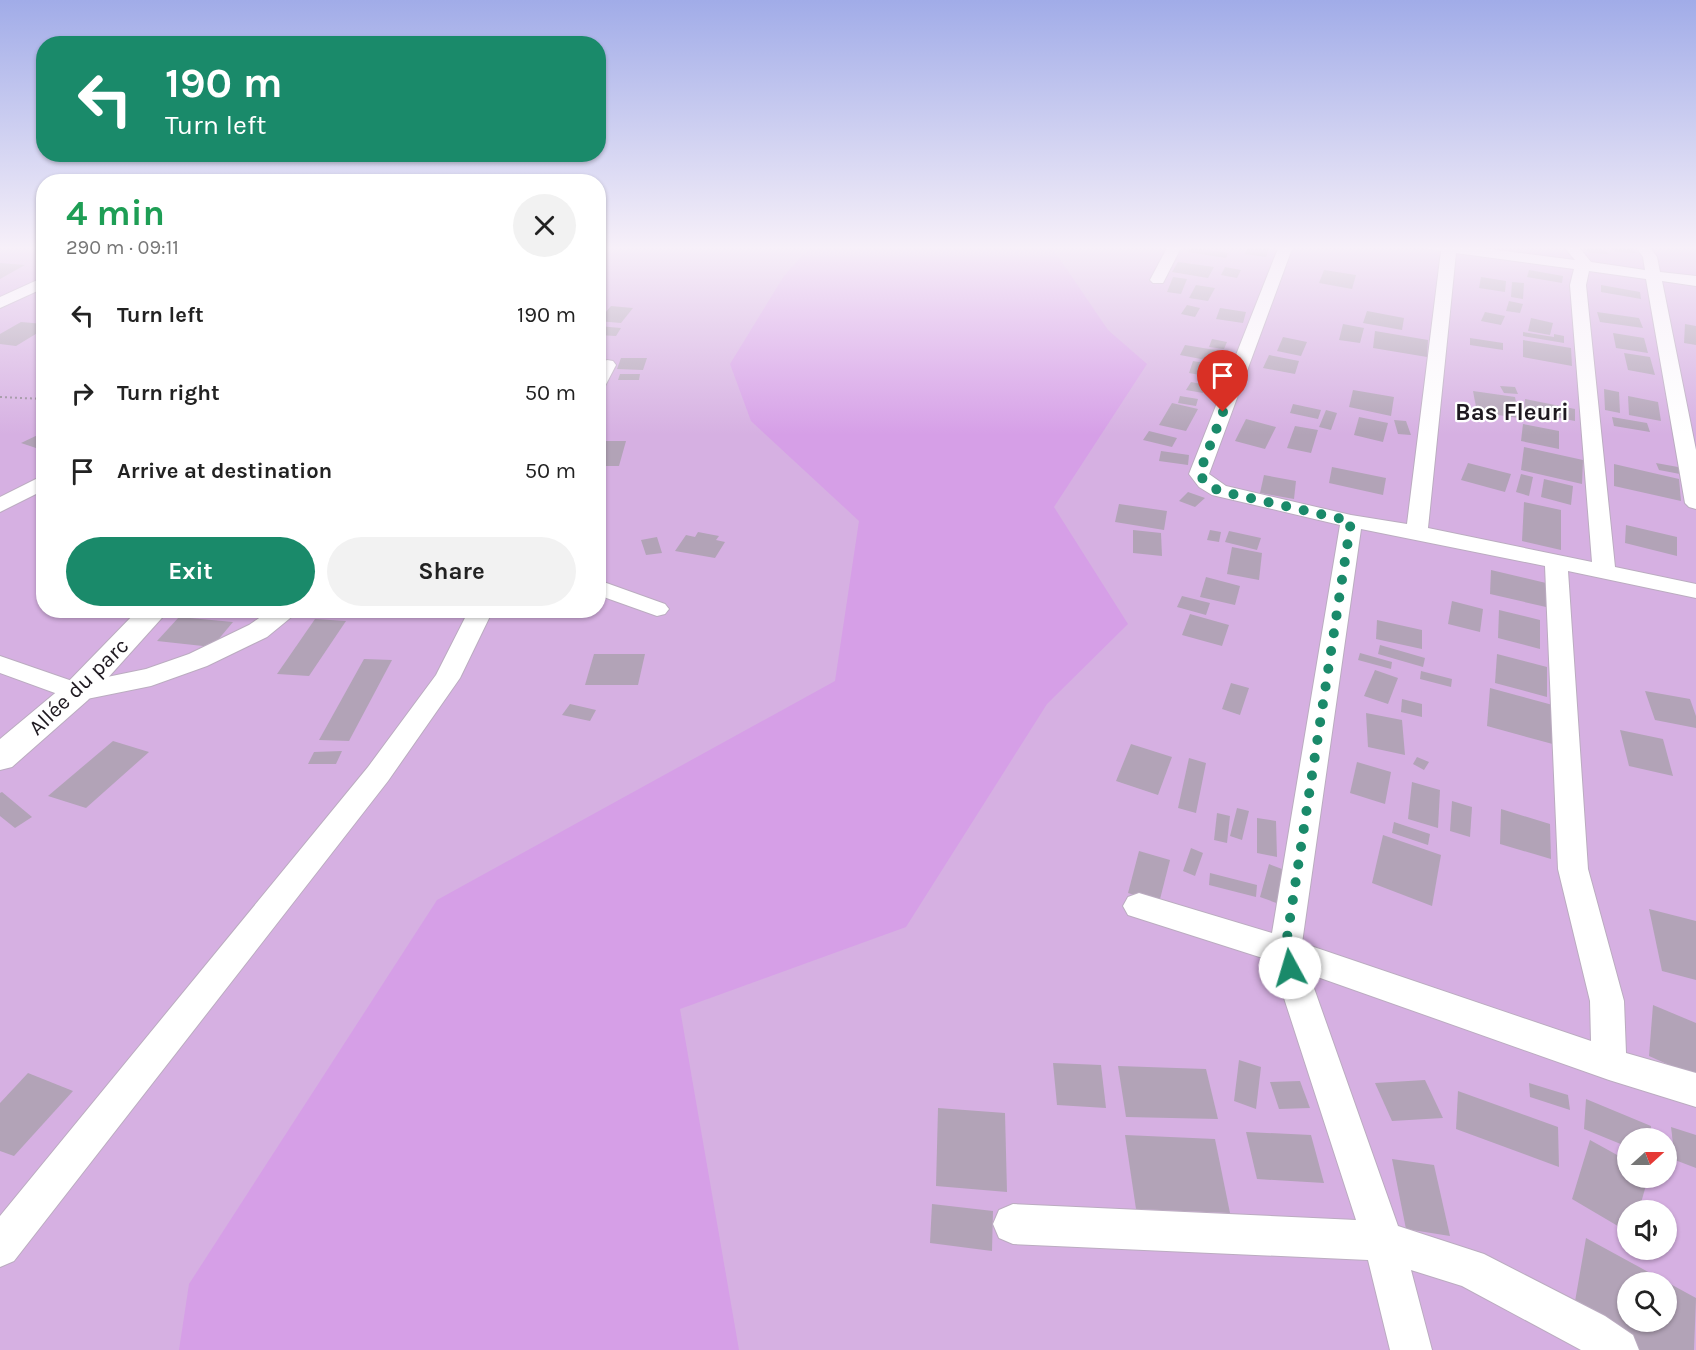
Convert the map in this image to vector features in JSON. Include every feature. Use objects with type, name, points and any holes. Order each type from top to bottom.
[{"type":"street","points":[[1262,309],[1199,474],[1206,483],[1219,491],[1351,521],[1417,532],[1696,591]]},
{"type":"street","points":[[1417,532],[1442,309]]},
{"type":"street","points":[[1580,309],[1604,572]]},
{"type":"street","points":[[1659,309],[1696,502]]},
{"type":"street","points":[[0,506],[36,486]]},
{"type":"street","points":[[1351,521],[1285,951],[1383,1240],[1411,1350]]},
{"type":"street","points":[[1556,562],[1573,869],[1607,1001],[1609,1064]]},
{"type":"street","points":[[606,590],[657,609]]},
{"type":"street","name":"Allée du parc","points":[[0,758],[77,692],[146,618]]},
{"type":"street","points":[[0,664],[77,692],[150,677],[198,660],[258,631],[277,618]]},
{"type":"street","points":[[0,1247],[378,774],[447,678],[477,618]]},
{"type":"street","points":[[1139,906],[1285,951],[1609,1064],[1696,1090]]},
{"type":"street","points":[[1013,1224],[1383,1240],[1470,1268],[1590,1331],[1618,1350]]},
{"type":"path","points":[[0,397],[36,399]]},
{"type":"shaded area","points":[[0,309],[36,309],[36,618],[606,618],[606,309],[1696,309],[1696,1350],[0,1350]]},
{"type":"shaded area","points":[[764,309],[1094,309],[1108,330],[1147,364],[1054,507],[1128,624],[1047,704],[906,927],[680,1009],[739,1350],[179,1350],[189,1284],[437,900],[835,681],[859,521],[751,421],[730,364]]},
{"type":"building","points":[[608,309],[632,309],[621,323],[606,322],[606,312]]},
{"type":"building","points":[[1184,309],[1199,309],[1195,317],[1181,314]]},
{"type":"building","points":[[1220,309],[1246,312],[1243,323],[1216,319]]},
{"type":"building","points":[[1507,309],[1521,309],[1520,313],[1506,311]]},
{"type":"building","points":[[1367,311],[1404,318],[1402,330],[1363,323]]},
{"type":"building","points":[[1485,312],[1505,316],[1501,325],[1481,321]]},
{"type":"building","points":[[1597,312],[1639,318],[1643,328],[1600,322]]},
{"type":"building","points":[[1531,318],[1553,323],[1550,335],[1528,331]]},
{"type":"building","points":[[21,322],[36,323],[36,334],[16,346],[0,344],[0,334]]},
{"type":"building","points":[[1343,324],[1364,328],[1360,343],[1339,340]]},
{"type":"building","points":[[1685,324],[1696,326],[1696,345],[1684,343]]},
{"type":"building","points":[[606,327],[621,328],[616,336],[606,335]]},
{"type":"building","points":[[1375,331],[1428,340],[1427,357],[1373,348]]},
{"type":"building","points":[[1523,332],[1554,337],[1554,334],[1564,336],[1564,343],[1523,336]]},
{"type":"building","points":[[1613,333],[1644,338],[1648,353],[1616,348]]},
{"type":"building","points":[[1283,337],[1307,342],[1301,356],[1277,351]]},
{"type":"building","points":[[1470,338],[1503,343],[1503,350],[1470,345]]},
{"type":"building","points":[[1212,339],[1227,342],[1224,349],[1209,347]]},
{"type":"building","points":[[1523,340],[1571,348],[1572,366],[1523,357]]},
{"type":"building","points":[[1185,345],[1227,352],[1222,363],[1180,355]]},
{"type":"building","points":[[1624,353],[1650,357],[1655,375],[1628,370]]},
{"type":"building","points":[[1269,355],[1299,361],[1295,374],[1263,368]]},
{"type":"building","points":[[621,358],[647,358],[643,370],[617,369]]},
{"type":"building","points":[[1193,361],[1216,365],[1211,377],[1189,373]]},
{"type":"building","points":[[620,374],[640,374],[639,380],[618,380]]},
{"type":"building","points":[[1191,382],[1207,385],[1203,393],[1186,390]]},
{"type":"building","points":[[1500,386],[1515,387],[1518,394],[1504,393]]},
{"type":"building","points":[[1604,389],[1619,392],[1620,413],[1605,410]]},
{"type":"building","points":[[1353,390],[1394,397],[1391,416],[1349,407]]},
{"type":"building","points":[[1473,391],[1515,397],[1519,418],[1477,412]]},
{"type":"building","points":[[1180,396],[1198,399],[1196,406],[1178,403]]},
{"type":"building","points":[[1628,396],[1658,402],[1661,421],[1629,415]]},
{"type":"building","points":[[1525,399],[1575,409],[1575,421],[1524,411]]},
{"type":"building","points":[[1172,403],[1198,409],[1186,431],[1159,425]]},
{"type":"building","points":[[1293,404],[1321,410],[1318,419],[1290,413]]},
{"type":"building","points":[[1326,410],[1337,413],[1331,430],[1319,427]]},
{"type":"building","points":[[1359,417],[1388,423],[1383,442],[1354,435]]},
{"type":"building","points":[[1612,417],[1647,423],[1650,432],[1614,426]]},
{"type":"building","points":[[1246,419],[1276,427],[1265,449],[1235,441]]},
{"type":"building","points":[[1394,420],[1406,421],[1411,435],[1398,434]]},
{"type":"building","points":[[1523,424],[1559,431],[1559,449],[1521,441]]},
{"type":"building","points":[[1295,426],[1318,430],[1311,453],[1287,448]]},
{"type":"building","points":[[1149,431],[1177,438],[1172,447],[1143,440]]},
{"type":"building","points":[[36,436],[36,448],[21,443]]},
{"type":"building","points":[[606,441],[626,441],[619,466],[606,466]]},
{"type":"building","points":[[1524,447],[1583,460],[1582,484],[1521,470]]},
{"type":"building","points":[[1161,451],[1189,455],[1188,465],[1159,461]]},
{"type":"building","points":[[1468,463],[1511,474],[1505,492],[1461,480]]},
{"type":"building","points":[[1656,463],[1678,467],[1680,474],[1659,470]]},
{"type":"building","points":[[1614,464],[1679,479],[1681,501],[1614,486]]},
{"type":"building","points":[[1332,467],[1386,478],[1383,495],[1329,483]]},
{"type":"building","points":[[1521,474],[1533,477],[1529,496],[1516,492]]},
{"type":"building","points":[[1264,475],[1296,481],[1294,499],[1260,493]]},
{"type":"building","points":[[1544,479],[1573,486],[1571,505],[1541,497]]},
{"type":"building","points":[[1188,492],[1205,498],[1195,507],[1179,501]]},
{"type":"building","points":[[1524,502],[1561,510],[1561,550],[1522,541]]},
{"type":"building","points":[[1119,504],[1167,511],[1164,530],[1115,522]]},
{"type":"building","points":[[1626,525],[1677,537],[1677,556],[1625,543]]},
{"type":"building","points":[[1133,530],[1161,533],[1162,556],[1133,553]]},
{"type":"building","points":[[1210,530],[1221,532],[1219,542],[1207,540]]},
{"type":"building","points":[[1229,531],[1261,538],[1257,550],[1225,542]]},
{"type":"building","points":[[698,532],[719,536],[716,540],[725,542],[715,558],[675,551],[686,535],[695,537]]},
{"type":"building","points":[[657,537],[662,553],[646,555],[641,540]]},
{"type":"building","points":[[1232,547],[1262,553],[1259,580],[1227,574]]},
{"type":"building","points":[[1491,570],[1546,583],[1546,607],[1490,594]]},
{"type":"building","points":[[1206,577],[1240,586],[1235,605],[1200,597]]},
{"type":"building","points":[[1182,596],[1210,603],[1206,615],[1177,607]]},
{"type":"building","points":[[1452,601],[1483,609],[1480,632],[1448,624]]},
{"type":"building","points":[[1499,610],[1540,620],[1540,649],[1498,638]]},
{"type":"building","points":[[1190,614],[1229,625],[1222,646],[1182,635]]},
{"type":"building","points":[[178,618],[233,622],[212,647],[157,641]]},
{"type":"building","points":[[315,619],[346,621],[309,676],[277,674]]},
{"type":"building","points":[[1377,620],[1422,630],[1422,649],[1376,639]]},
{"type":"building","points":[[1380,645],[1425,658],[1423,667],[1378,654]]},
{"type":"building","points":[[1360,653],[1392,662],[1391,669],[1358,660]]},
{"type":"building","points":[[594,654],[645,654],[638,685],[585,685]]},
{"type":"building","points":[[1497,654],[1547,667],[1547,697],[1495,683]]},
{"type":"building","points":[[364,659],[392,660],[349,741],[319,740]]},
{"type":"building","points":[[1375,670],[1398,678],[1388,704],[1364,696]]},
{"type":"building","points":[[1421,671],[1452,679],[1451,687],[1420,679]]},
{"type":"building","points":[[1231,683],[1249,688],[1240,715],[1222,709]]},
{"type":"building","points":[[1490,688],[1560,707],[1560,746],[1487,726]]},
{"type":"building","points":[[1645,691],[1690,699],[1696,716],[1696,728],[1655,720]]},
{"type":"building","points":[[1402,699],[1422,704],[1422,717],[1401,712]]},
{"type":"building","points":[[570,704],[596,710],[590,721],[562,715]]},
{"type":"building","points":[[1366,713],[1402,720],[1405,755],[1368,747]]},
{"type":"building","points":[[1620,730],[1663,739],[1673,776],[1629,766]]},
{"type":"building","points":[[113,741],[149,752],[86,808],[48,796]]},
{"type":"building","points":[[1131,744],[1172,757],[1158,795],[1116,781]]},
{"type":"building","points":[[342,751],[336,764],[308,764],[314,752]]},
{"type":"building","points":[[1417,757],[1429,762],[1424,770],[1413,764]]},
{"type":"building","points":[[1189,758],[1206,763],[1196,813],[1178,808]]},
{"type":"building","points":[[1357,762],[1391,772],[1385,804],[1350,793]]},
{"type":"building","points":[[1412,782],[1440,790],[1438,828],[1408,819]]},
{"type":"building","points":[[2,792],[32,817],[15,828],[0,816],[0,793]]},
{"type":"building","points":[[1452,801],[1472,807],[1470,837],[1450,831]]},
{"type":"building","points":[[1237,808],[1249,811],[1242,840],[1230,836]]},
{"type":"building","points":[[1501,809],[1550,824],[1551,859],[1500,844]]},
{"type":"building","points":[[1217,813],[1230,816],[1227,843],[1214,840]]},
{"type":"building","points":[[1257,818],[1276,821],[1277,857],[1257,853]]},
{"type":"building","points":[[1394,822],[1430,834],[1428,845],[1392,833]]},
{"type":"building","points":[[1383,835],[1441,855],[1432,906],[1372,883]]},
{"type":"building","points":[[1191,848],[1203,853],[1195,876],[1183,871]]},
{"type":"building","points":[[1139,851],[1170,860],[1159,903],[1128,893]]},
{"type":"building","points":[[1269,864],[1290,872],[1282,905],[1260,897]]},
{"type":"building","points":[[1210,873],[1257,885],[1256,897],[1209,885]]},
{"type":"building","points":[[1649,909],[1696,921],[1696,980],[1662,971]]},
{"type":"building","points":[[1653,1005],[1696,1023],[1696,1077],[1649,1056]]},
{"type":"building","points":[[1239,1060],[1261,1067],[1256,1109],[1234,1101]]},
{"type":"building","points":[[1053,1063],[1101,1065],[1106,1108],[1057,1105]]},
{"type":"building","points":[[1118,1066],[1206,1069],[1218,1119],[1126,1117]]},
{"type":"building","points":[[28,1073],[73,1091],[14,1156],[0,1151],[0,1103]]},
{"type":"building","points":[[1425,1080],[1443,1118],[1392,1121],[1375,1083]]},
{"type":"building","points":[[1300,1081],[1310,1108],[1279,1109],[1270,1082]]},
{"type":"building","points":[[1529,1083],[1568,1095],[1570,1110],[1530,1097]]},
{"type":"building","points":[[1458,1091],[1558,1127],[1559,1167],[1456,1129]]},
{"type":"building","points":[[1586,1099],[1651,1126],[1651,1128],[1617,1128],[1617,1142],[1584,1129]]},
{"type":"building","points":[[938,1108],[1005,1113],[1007,1192],[936,1186]]},
{"type":"building","points":[[1677,1129],[1696,1135],[1696,1168],[1677,1161]]},
{"type":"building","points":[[1246,1132],[1311,1135],[1324,1183],[1257,1179]]},
{"type":"building","points":[[1125,1135],[1215,1139],[1230,1213],[1136,1209]]},
{"type":"building","points":[[1590,1140],[1617,1155],[1617,1188],[1645,1188],[1642,1200],[1617,1200],[1617,1226],[1572,1199]]},
{"type":"building","points":[[1392,1159],[1434,1165],[1450,1236],[1406,1229]]},
{"type":"building","points":[[932,1204],[993,1211],[992,1251],[930,1243]]},
{"type":"building","points":[[1586,1238],[1617,1255],[1617,1260],[1626,1260],[1648,1272],[1617,1272],[1617,1332],[1677,1332],[1677,1288],[1696,1298],[1694,1350],[1638,1350],[1573,1313]]},
{"type":"district","name":"Bas Fleuri","points":[[1512,412]]},
{"type":"route","points":[[1223,412],[1199,474],[1206,483],[1219,491],[1351,521],[1285,951],[1290,968]]}]
